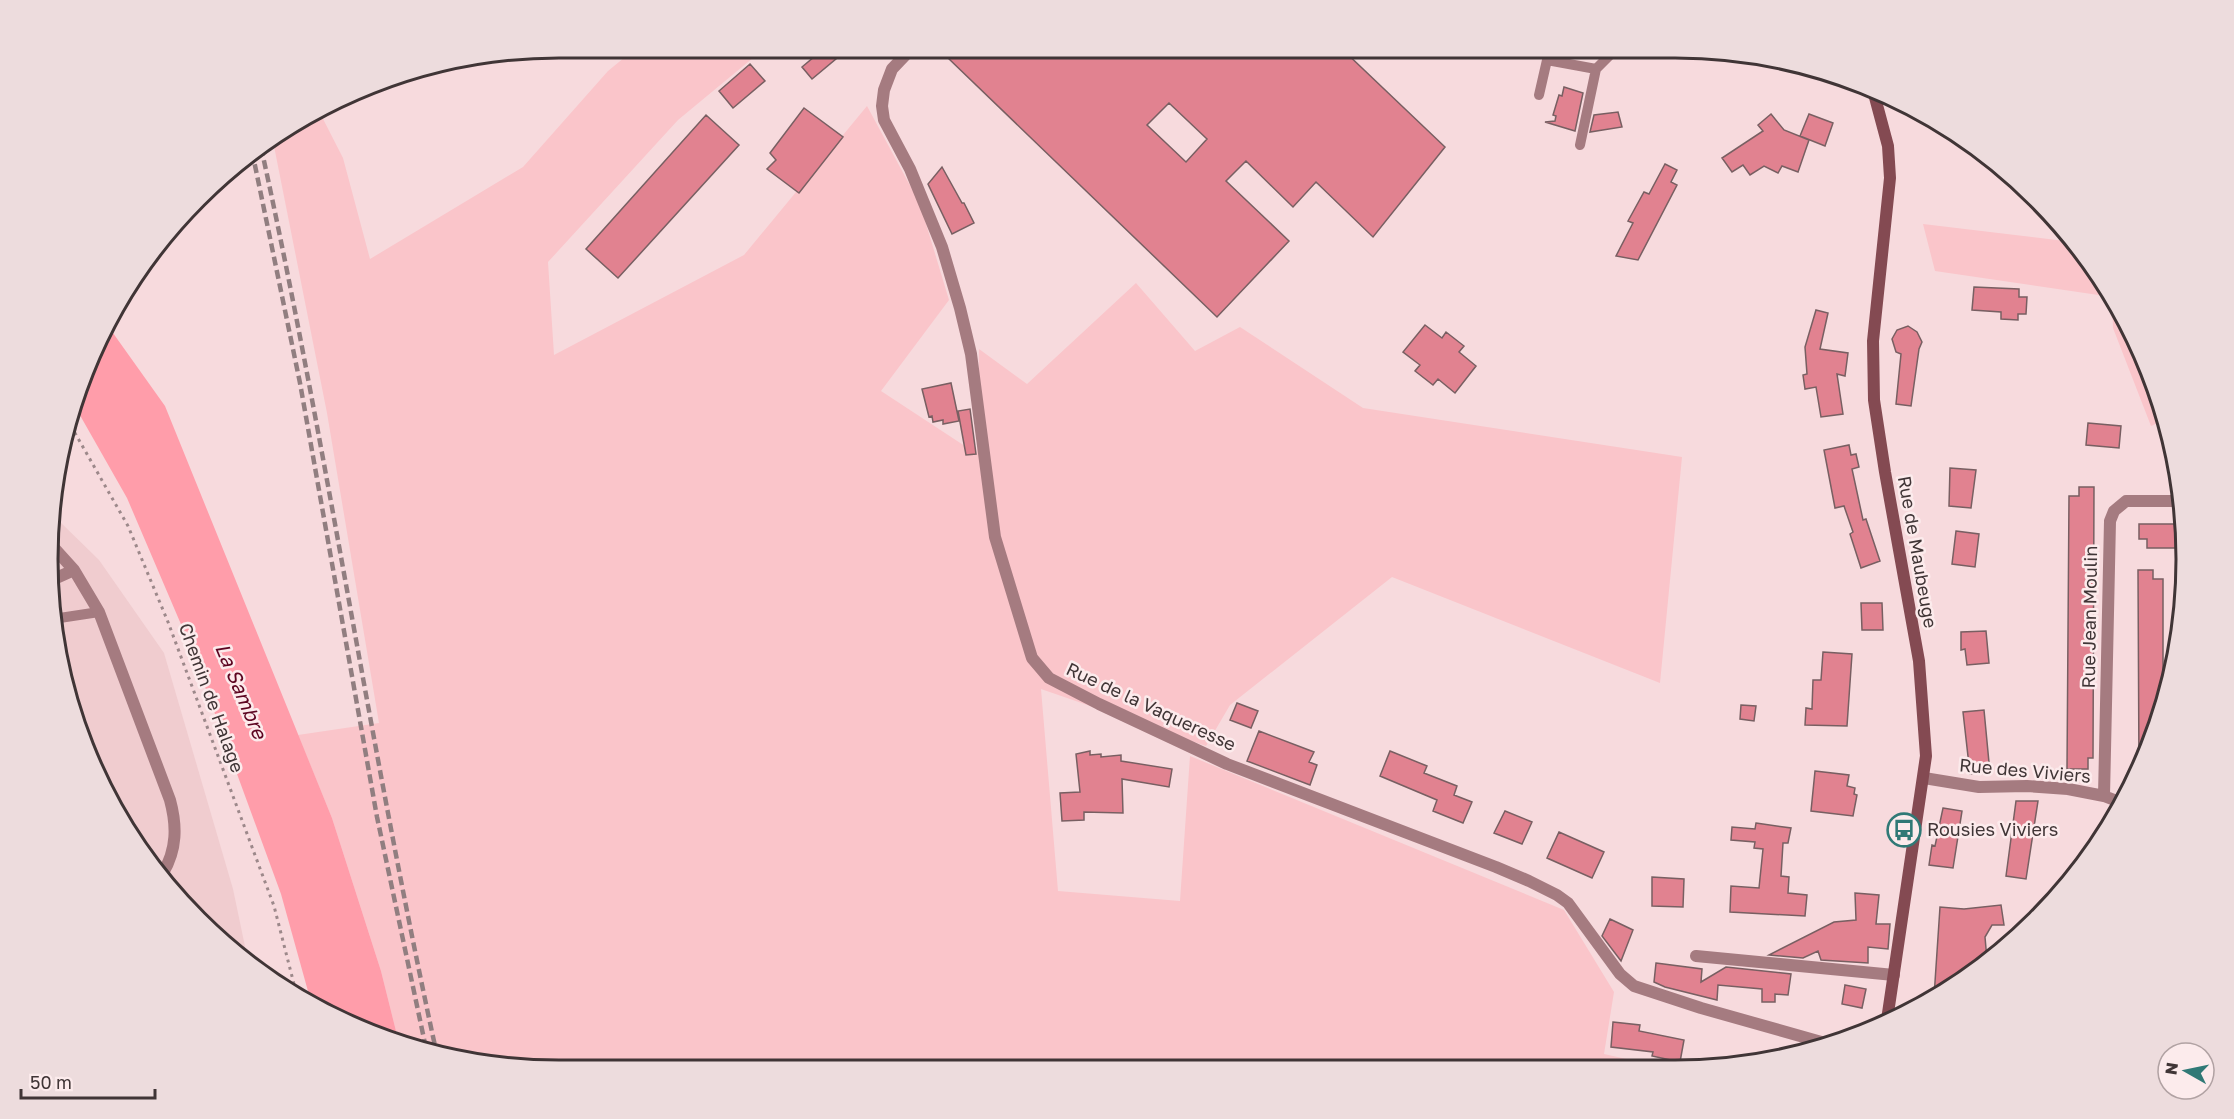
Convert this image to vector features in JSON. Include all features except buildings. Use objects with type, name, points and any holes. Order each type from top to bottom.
[{"type":"street","name":"Rue de la Vaqueresse","points":[[902,58],[892,69],[884,90],[882,106],[884,120],[910,169],[942,247],[971,354],[995,537],[1032,658],[1049,678],[1227,764],[1496,867],[1557,895],[1568,903],[1620,975],[1634,986],[1815,1040]]},
{"type":"street","name":"Rue de Maubeuge","points":[[1876,101],[1886,136],[1890,178],[1873,340],[1874,400],[1919,661],[1926,756],[1888,1012]]},
{"type":"street","name":"Rue Jean Moulin","points":[[2104,796],[2110,521],[2114,511],[2126,501],[2172,501]]},
{"type":"street","points":[[58,553],[74,570],[99,612],[174,814],[175,842],[165,868]]},
{"type":"street","points":[[59,577],[74,570]]},
{"type":"street","name":"Rue des Viviers","points":[[1924,778],[1979,787],[2027,786],[2068,789],[2114,800]]},
{"type":"street","points":[[1696,956],[1894,975]]},
{"type":"lane","points":[[1580,145],[1596,69],[1607,58]]},
{"type":"lane","points":[[1539,96],[1547,60],[1596,69]]},
{"type":"lane","points":[[62,618],[99,612]]},
{"type":"path","name":"Chemin de Halage","points":[[75,434],[128,526],[153,583],[274,906],[295,984]]},
{"type":"shaded area","points":[[624,58],[753,58],[678,120],[548,262],[554,355],[744,255],[867,106],[920,204],[949,300],[881,391],[977,454],[979,349],[1027,384],[1136,283],[1195,351],[1240,327],[1363,408],[1682,457],[1660,683],[1392,577],[1230,705],[1206,746],[1041,689],[1058,891],[1180,901],[1190,756],[1564,910],[1614,992],[1604,1054],[1631,1060],[560,1060],[494,1056],[462,1051],[397,1033],[381,971],[332,818],[298,735],[379,723],[327,413],[274,148],[323,118],[343,158],[370,259],[523,167],[608,71]]},
{"type":"shaded area","points":[[1923,224],[2060,240],[2100,295],[1935,271]]},
{"type":"shaded area","points":[[2113,317],[2124,338],[2149,398],[2156,424],[2151,426],[2113,328]]},
{"type":"shaded area","points":[[60,522],[99,560],[164,653],[233,889],[246,949],[205,914],[162,864],[143,838],[110,781],[85,721],[68,657],[58,560]]},
{"type":"water","name":"La Sambre","points":[[113,333],[165,406],[332,818],[381,971],[397,1033],[338,1009],[308,993],[281,894],[189,643],[127,498],[80,415],[85,398]]},
{"type":"railway","points":[[263,156],[285,260],[391,828],[435,1044]]},
{"type":"railway","points":[[254,163],[300,383],[377,817],[425,1041]]},
{"type":"place","name":"Rousies Viviers","points":[[1904,830]]}]
